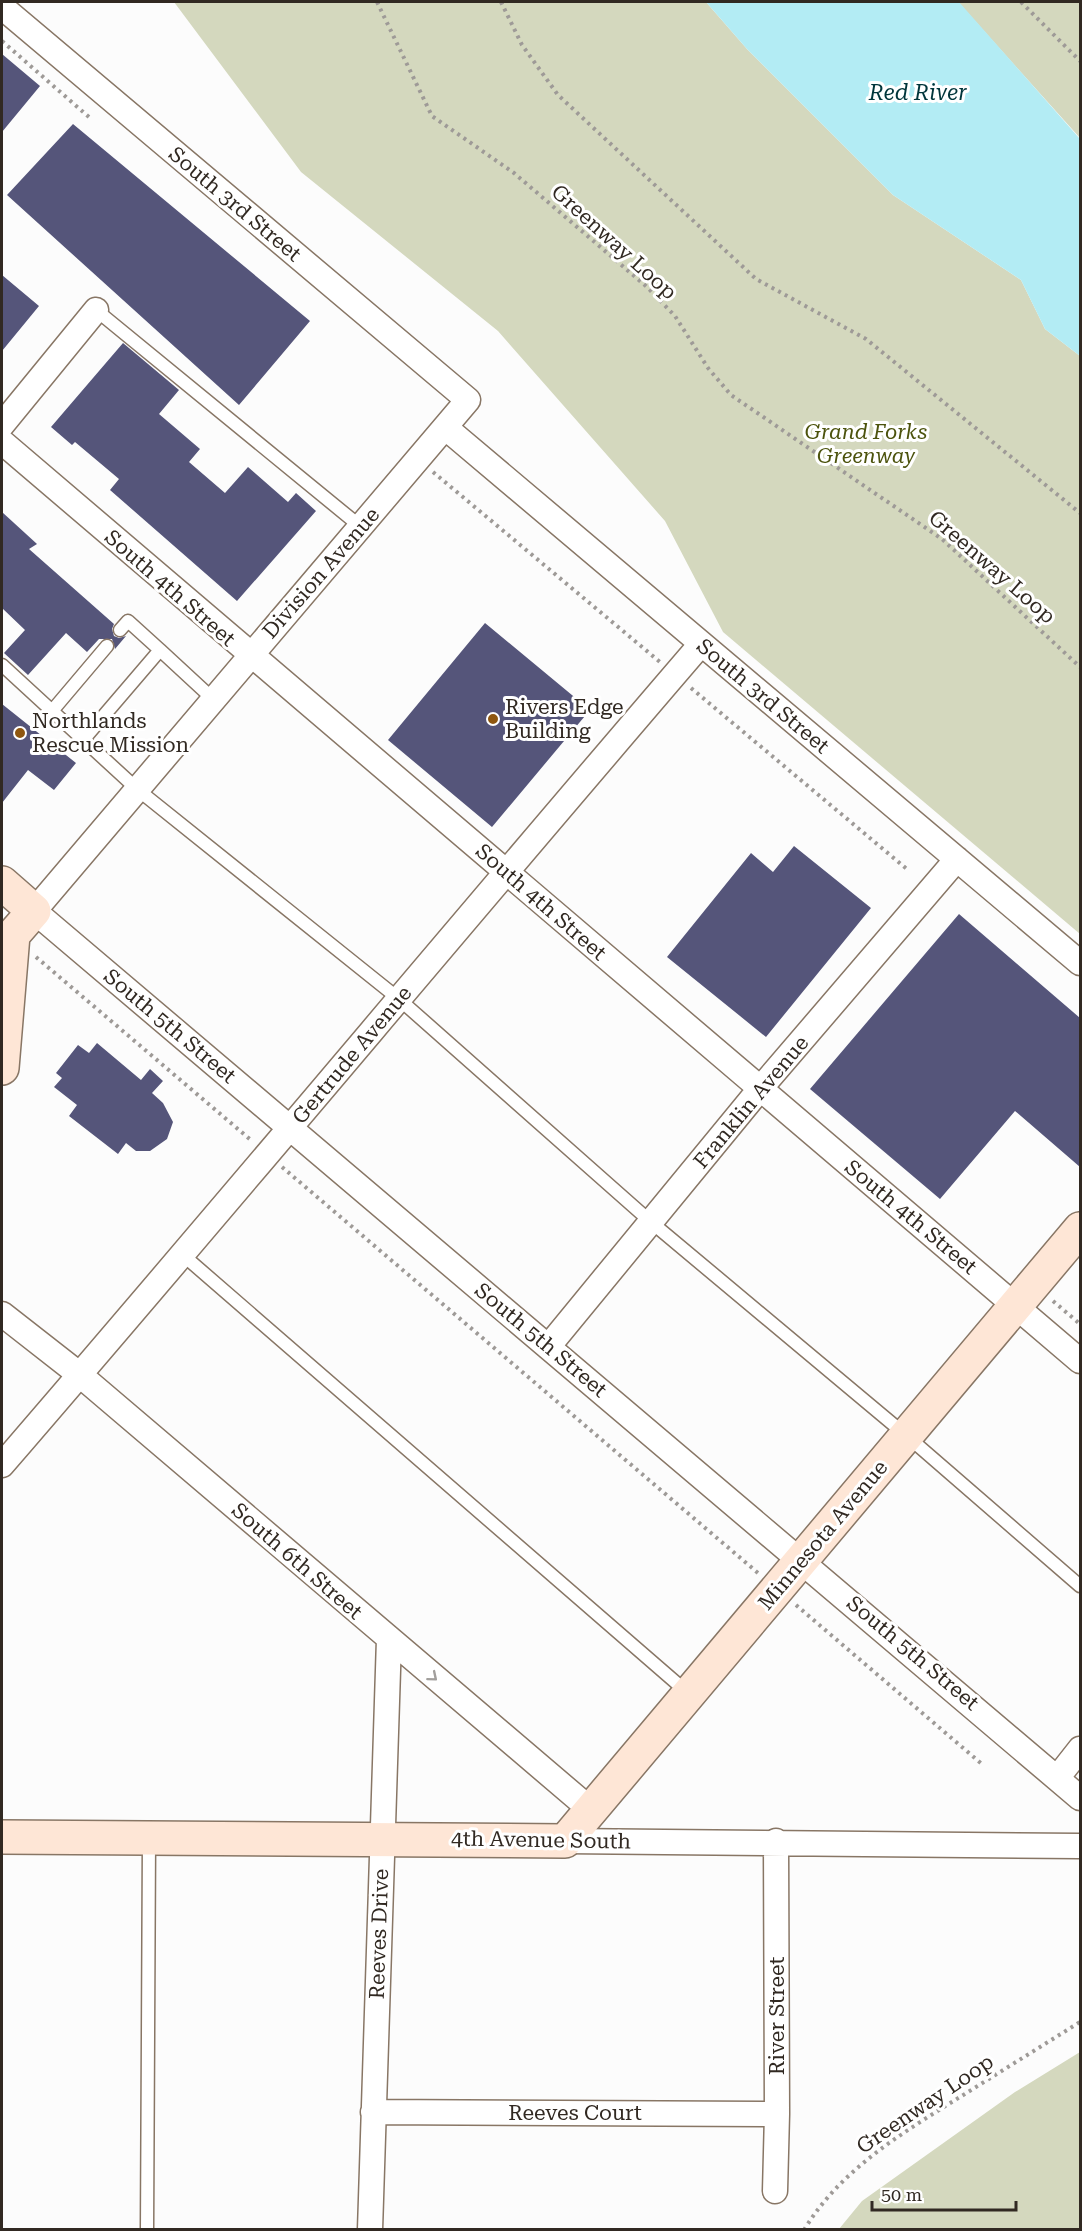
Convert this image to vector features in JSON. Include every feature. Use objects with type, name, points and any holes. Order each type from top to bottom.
[{"type":"street","name":"South 3rd Street","points":[[2,7],[468,400]]},
{"type":"street","points":[[2,425],[96,310]]},
{"type":"street","name":"Division Avenue","points":[[34,910],[468,400]]},
{"type":"street","name":"South 3rd Street","points":[[446,428],[1080,963]]},
{"type":"street","name":"South 4th Street","points":[[2,442],[249,656],[505,871],[759,1090],[1026,1296],[1080,1361]]},
{"type":"street","name":"Gertrude Avenue","points":[[2,1465],[291,1129],[505,871],[701,644]]},
{"type":"street","name":"Franklin Avenue","points":[[548,1347],[759,1090],[957,859]]},
{"type":"street","name":"South 5th Street","points":[[2,883],[548,1347],[802,1559],[1080,1798]]},
{"type":"street","points":[[2,1068],[9,941],[34,910]]},
{"type":"street","name":"Minnesota Avenue","points":[[566,1841],[1080,1229]]},
{"type":"street","name":"South 6th Street","points":[[2,1314],[80,1375],[591,1810]]},
{"type":"street","name":"Reeves Drive","points":[[370,2229],[389,1640]]},
{"type":"street","points":[[1058,1777],[1080,1749]]},
{"type":"street","name":"4th Avenue South","points":[[2,1837],[776,1841],[1080,1846]]},
{"type":"street","name":"River Street","points":[[775,2191],[776,1841]]},
{"type":"street","name":"Reeves Court","points":[[373,2112],[777,2114]]},
{"type":"lane","points":[[96,310],[361,527]]},
{"type":"lane","points":[[120,630],[128,621],[213,699]]},
{"type":"lane","points":[[52,711],[107,646]]},
{"type":"lane","points":[[83,740],[160,650]]},
{"type":"lane","points":[[2,665],[137,789],[399,999],[651,1222],[907,1436],[1080,1586]]},
{"type":"lane","points":[[183,1255],[689,1694]]},
{"type":"lane","points":[[147,2229],[149,1838]]},
{"type":"path","name":"Greenway Loop","points":[[377,2],[432,116],[514,173],[647,287],[675,316],[708,368],[731,395],[942,539],[1080,667]]},
{"type":"path","points":[[501,2],[522,45],[558,95],[756,279],[866,339],[1080,513]]},
{"type":"path","points":[[1022,2],[1080,61]]},
{"type":"path","points":[[2,41],[90,118]]},
{"type":"path","points":[[9,941],[268,1155],[983,1764]]},
{"type":"path","points":[[1026,1296],[1080,1324]]},
{"type":"path","name":"Greenway Loop","points":[[804,2229],[817,2208],[854,2170],[899,2135],[1080,2022]]},
{"type":"green space","name":"Grand Forks Greenway","points":[[174,2],[706,2],[747,49],[893,195],[1021,280],[1045,329],[1080,356],[1080,934],[723,632],[665,521],[498,331],[301,172]]},
{"type":"green space","points":[[958,2],[1080,2],[1080,138]]},
{"type":"green space","points":[[1080,2052],[1080,2229],[839,2229],[862,2201],[1015,2092]]},
{"type":"water","name":"Red River","points":[[706,2],[959,2],[1080,139],[1080,356],[1045,329],[1021,280],[893,195],[747,49]]},
{"type":"building","points":[[2,54],[40,86],[2,132]]},
{"type":"building","points":[[73,124],[310,321],[239,405],[7,195]]},
{"type":"building","points":[[2,275],[39,306],[2,351]]},
{"type":"building","points":[[123,343],[179,390],[159,414],[200,449],[189,462],[225,493],[248,467],[288,502],[296,493],[316,511],[237,601],[110,490],[119,479],[75,442],[72,445],[51,427]]},
{"type":"building","points":[[2,512],[37,544],[29,549],[114,624],[112,629],[114,636],[119,638],[126,636],[115,649],[112,639],[99,639],[87,652],[66,633],[28,675],[4,653],[25,630],[2,608]]},
{"type":"building","name":"Rivers Edge Building","points":[[485,623],[590,710],[492,827],[388,740]]},
{"type":"building","name":"Northlands Rescue Mission","points":[[2,704],[76,763],[54,790],[28,770],[2,803]]},
{"type":"building","points":[[794,846],[871,908],[766,1037],[667,957],[751,853],[773,872]]},
{"type":"building","points":[[959,914],[1080,1018],[1080,1167],[1015,1111],[940,1199],[810,1089]]},
{"type":"building","points":[[97,1043],[141,1080],[150,1069],[163,1081],[152,1093],[163,1103],[173,1122],[167,1139],[150,1151],[136,1151],[126,1143],[118,1154],[69,1116],[77,1105],[54,1087],[62,1078],[56,1073],[78,1045],[89,1053]]},
{"type":"place","name":"Rivers Edge Building","points":[[493,719]]},
{"type":"place","name":"Northlands Rescue Mission","points":[[20,733]]}]
